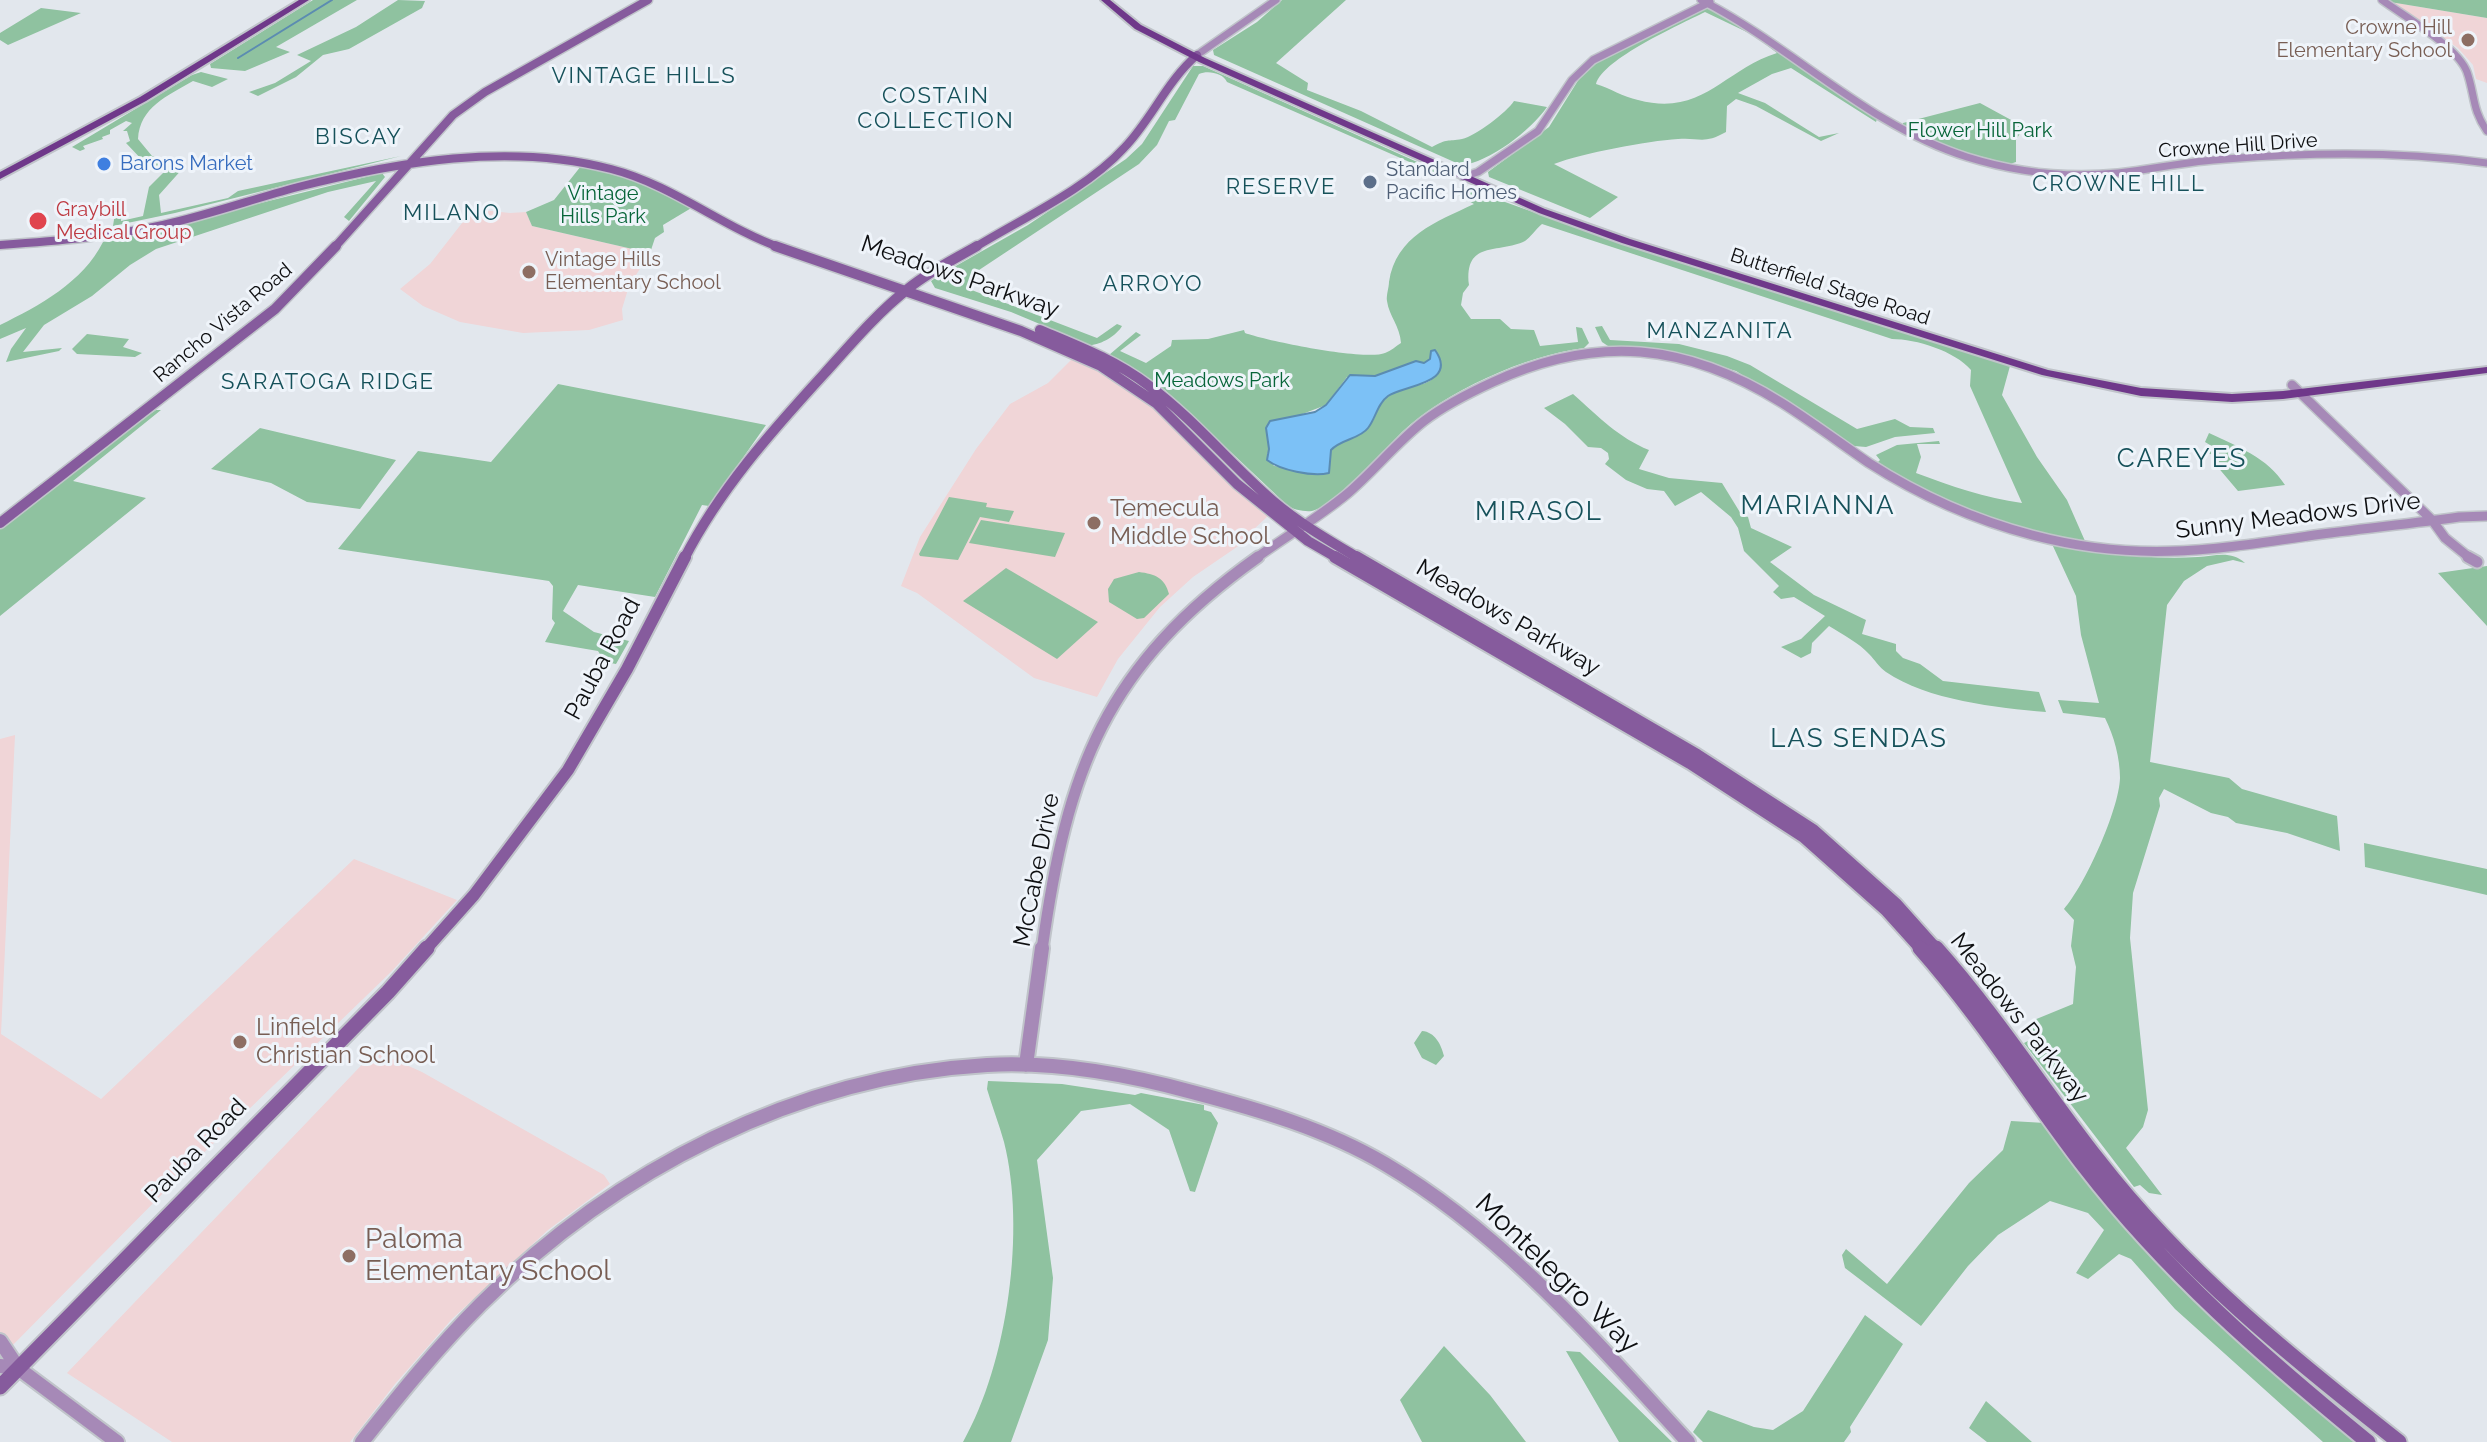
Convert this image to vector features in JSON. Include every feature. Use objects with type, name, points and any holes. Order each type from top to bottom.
[{"type":"main road","points":[[0,176],[143,99],[305,0]]},
{"type":"main road","name":"Rancho Vista Road","points":[[0,523],[275,309],[344,238],[445,123],[485,92],[648,0]]},
{"type":"main road","name":"Butterfield Stage Road","points":[[1105,0],[1138,27],[1202,60],[1598,232],[2055,376],[2115,388],[2188,396],[2241,397],[2487,362]]},
{"type":"main road","name":"Pauba Road","points":[[0,1387],[388,992],[474,895],[528,826],[575,758],[627,669],[690,546],[734,477],[877,316],[908,289],[1087,179],[1111,161],[1133,139],[1178,72],[1197,55]]},
{"type":"main road","points":[[0,182],[135,107],[143,99]]},
{"type":"main road","points":[[63,148],[64,144],[101,120]]},
{"type":"main road","name":"Meadows Parkway","points":[[0,242],[129,231],[407,163],[528,158],[609,168],[656,183],[767,243],[1057,336],[1129,371],[1193,421],[1298,527],[1378,583],[1690,763],[1804,837],[1886,910],[1937,967],[1977,1015],[2086,1168],[2181,1279],[2272,1363],[2368,1442]]},
{"type":"main road","name":"Butterfield Stage Road","points":[[2292,389],[2487,370]]},
{"type":"main road","name":"Meadows Parkway","points":[[1298,527],[1354,556],[1710,763],[1813,830],[1896,904],[1948,962],[1989,1010],[2099,1162],[2195,1269],[2292,1358],[2399,1442]]},
{"type":"street","name":"Pauba Road","points":[[1197,55],[1276,0]]},
{"type":"street","points":[[2382,0],[2458,56],[2467,72],[2476,115],[2487,131]]},
{"type":"street","points":[[1468,175],[1542,125],[1572,80],[1593,60],[1707,1]]},
{"type":"street","name":"Crowne Hill Drive","points":[[1707,1],[1755,29],[1910,135],[1956,154],[1997,165],[2088,175],[2194,162],[2278,157],[2407,154],[2487,163]]},
{"type":"street","name":"Sunny Meadows Drive","points":[[1298,527],[1357,485],[1411,432],[1455,401],[1533,363],[1601,350],[1683,357],[1737,375],[1883,472],[1921,493],[1987,521],[2074,544],[2179,553],[2432,520],[2487,516]]},
{"type":"street","points":[[2292,389],[2432,520],[2476,556],[2477,562],[2468,558],[2435,527],[2432,520]]},
{"type":"street","name":"McCabe Drive","points":[[1026,1065],[1060,841],[1076,782],[1107,712],[1148,653],[1193,604],[1238,568],[1298,527]]},
{"type":"street","name":"Montelegro Way","points":[[362,1442],[424,1366],[468,1319],[560,1237],[644,1175],[721,1133],[817,1095],[903,1074],[985,1065],[1026,1065],[1185,1088],[1311,1128],[1384,1163],[1449,1207],[1504,1254],[1688,1442]]},
{"type":"street","points":[[0,1341],[18,1368],[117,1442]]},
{"type":"street","points":[[0,1366],[18,1368]]},
{"type":"shaded area","name":"Crowne Hill Elementary School","points":[[2390,2],[2487,18],[2487,83],[2476,79],[2473,65],[2458,48]]},
{"type":"shaded area","name":"Vintage Hills Elementary School","points":[[473,209],[526,212],[532,226],[650,253],[629,286],[622,309],[623,320],[589,330],[523,333],[460,322],[423,306],[400,289],[430,264]]},
{"type":"shaded area","name":"Temecula Middle School","points":[[1074,357],[1162,412],[1245,497],[1268,516],[1253,530],[1253,536],[1193,577],[1160,607],[1118,659],[1097,697],[1034,678],[917,593],[901,586],[920,537],[976,449],[1010,404],[1048,383]]},
{"type":"shaded area","name":"Linfield Christian School","points":[[15,735],[1,1034],[101,1099],[354,859],[457,900],[392,971],[186,1170],[0,1358],[0,739]]},
{"type":"shaded area","name":"Paloma Elementary School","points":[[375,1051],[422,1072],[604,1175],[610,1184],[548,1230],[452,1319],[350,1442],[172,1442],[67,1373]]},
{"type":"green space","points":[[313,0],[357,0],[276,47],[290,52],[245,71],[211,68],[210,64]]},
{"type":"green space","points":[[398,0],[425,1],[422,8],[349,49],[323,55],[296,77],[258,96],[249,92],[275,83],[311,61],[297,55],[356,27]]},
{"type":"green space","points":[[1282,0],[1346,0],[1276,63],[1308,83],[1307,90],[1361,111],[1432,147],[1475,133],[1514,101],[1547,107],[1508,144],[1484,158],[1461,165],[1214,55],[1213,50],[1257,22]]},
{"type":"green space","points":[[2487,0],[2487,18],[2390,2]]},
{"type":"green space","points":[[41,8],[81,13],[8,45],[0,40],[0,33]]},
{"type":"green space","points":[[1704,8],[1710,8],[1753,32],[1753,35],[1705,12],[1627,54],[1612,64],[1596,84],[1638,100],[1660,104],[1680,102],[1712,89],[1777,53],[1760,40],[1766,41],[1877,119],[1876,122],[1791,68],[1772,74],[1738,93],[1765,103],[1819,137],[1839,133],[1821,141],[1756,106],[1736,99],[1727,106],[1726,132],[1712,138],[1633,145],[1554,164],[1618,197],[1590,218],[1489,177],[1488,172],[1549,127],[1579,79],[1599,61]]},
{"type":"green space","points":[[1193,66],[1203,66],[1444,174],[1446,178],[1227,82],[1219,74],[1203,73],[1199,74],[1175,120],[1169,121],[1157,145],[1139,164],[973,274],[969,289],[1097,338],[1117,324],[1122,326],[1113,336],[1090,345],[1011,312],[935,288],[931,281],[1028,225],[1126,159],[1142,144]]},
{"type":"green space","points":[[201,72],[228,79],[212,87],[193,81],[156,104],[140,128],[138,139],[152,156],[184,167],[159,195],[161,213],[228,198],[238,191],[401,156],[113,226],[116,207],[122,206],[121,221],[143,216],[149,187],[167,169],[144,162],[126,143],[130,141],[127,131],[123,131],[132,123],[126,121],[110,130],[110,134],[103,139],[83,146],[85,149],[80,151],[72,147]]},
{"type":"green space","name":"Flower Hill Park","points":[[1980,103],[2024,127],[2016,140],[2016,162],[2010,164],[1948,148],[1903,126],[1903,123]]},
{"type":"green space","name":"Vintage Hills Park","points":[[581,166],[648,184],[693,207],[663,225],[664,232],[655,238],[650,253],[532,226],[526,212],[554,200]]},
{"type":"green space","points":[[382,173],[385,177],[349,221],[344,217],[376,181],[328,192],[156,249],[130,265],[92,296],[44,325],[23,352],[62,348],[59,351],[6,362],[26,328],[0,339],[0,325],[30,310],[72,281],[103,242]]},
{"type":"green space","name":"Meadows Park","points":[[1462,186],[1472,186],[1491,197],[1620,243],[2010,366],[2002,395],[2037,457],[2067,500],[2085,541],[2031,530],[1977,513],[1926,490],[1878,462],[1880,460],[1876,455],[1897,445],[1939,441],[1940,444],[1917,444],[1921,457],[1916,473],[1981,495],[2022,503],[1970,386],[1971,370],[1955,357],[1934,347],[1892,339],[1542,224],[1525,241],[1477,255],[1472,261],[1469,285],[1463,293],[1461,305],[1471,319],[1500,319],[1511,329],[1534,330],[1540,346],[1578,342],[1576,327],[1582,328],[1589,343],[1584,348],[1512,367],[1440,403],[1402,432],[1338,496],[1312,511],[1288,506],[1164,389],[1109,355],[1136,332],[1141,335],[1120,351],[1146,363],[1171,346],[1172,340],[1208,339],[1244,330],[1245,333],[1316,349],[1374,355],[1387,352],[1401,343],[1387,301],[1393,266],[1400,253],[1420,232],[1474,204],[1453,192]],"holes":[[[1438,353],[1439,366],[1431,380],[1385,398],[1365,431],[1331,450],[1329,470],[1274,466],[1267,454],[1292,418],[1326,405],[1347,377],[1375,376],[1416,361],[1424,363]]]},
{"type":"green space","points":[[1602,326],[1610,340],[1679,344],[1750,365],[1857,429],[1895,419],[1910,427],[1933,428],[1935,433],[1895,437],[1866,447],[1854,446],[1736,371],[1675,353],[1611,348],[1602,342],[1595,327]]},
{"type":"green space","points":[[87,334],[129,339],[123,347],[142,353],[135,357],[77,354],[72,349]]},
{"type":"green space","points":[[558,384],[766,425],[709,506],[702,505],[655,597],[578,585],[563,611],[594,632],[629,641],[616,664],[605,662],[598,651],[545,642],[555,623],[552,619],[553,586],[549,581],[338,549],[418,451],[491,462]]},
{"type":"green space","points":[[1573,394],[1619,433],[1649,450],[1639,469],[1669,478],[1722,483],[1741,514],[1748,517],[1751,528],[1792,547],[1770,562],[1814,595],[1866,620],[1862,634],[1896,644],[1896,651],[1903,658],[1920,664],[1943,681],[2039,692],[2046,712],[1985,705],[1921,690],[1886,672],[1860,646],[1829,626],[1812,643],[1811,653],[1801,658],[1781,647],[1801,639],[1825,616],[1794,597],[1781,599],[1773,592],[1779,586],[1744,551],[1738,528],[1731,517],[1701,492],[1675,506],[1664,491],[1647,489],[1626,480],[1605,464],[1609,459],[1608,453],[1601,448],[1588,447],[1544,408]]},
{"type":"green space","points":[[156,410],[161,410],[73,481],[146,498],[0,616],[0,529],[122,432]]},
{"type":"green space","points":[[260,428],[396,460],[360,509],[307,502],[271,483],[211,469]]},
{"type":"green space","points":[[2209,433],[2261,460],[2285,485],[2238,491],[2216,465],[2213,455],[2208,453],[2210,445],[2205,442]]},
{"type":"green space","points":[[949,497],[1014,511],[1009,522],[980,517],[958,560],[920,556]]},
{"type":"green space","points":[[981,520],[1065,533],[1055,557],[969,543]]},
{"type":"green space","points":[[2052,544],[2143,557],[2228,555],[2245,563],[2233,560],[2207,566],[2184,581],[2167,605],[2150,762],[2229,778],[2242,789],[2337,816],[2340,851],[2287,833],[2236,823],[2164,789],[2159,798],[2160,806],[2133,893],[2130,938],[2148,1110],[2143,1127],[2126,1148],[2162,1195],[2149,1193],[2140,1185],[2134,1187],[2024,1043],[2032,1039],[2034,1020],[2073,1004],[2076,967],[2071,946],[2074,920],[2064,909],[2100,846],[2114,809],[2120,778],[2116,747],[2105,718],[2063,713],[2058,700],[2099,703],[2081,635],[2076,596]]},
{"type":"green space","points":[[2487,566],[2487,626],[2438,573]]},
{"type":"green space","points":[[1006,568],[1098,622],[1057,659],[963,601]]},
{"type":"green space","points":[[1139,572],[1158,578],[1169,594],[1144,618],[1137,619],[1109,602],[1108,589],[1114,579]]},
{"type":"green space","points":[[2364,843],[2487,869],[2487,895],[2365,867]]},
{"type":"green space","points":[[1422,1031],[1434,1036],[1441,1047],[1444,1056],[1436,1065],[1422,1058],[1414,1043]]},
{"type":"green space","points":[[988,1081],[1062,1084],[1135,1095],[1141,1093],[1204,1105],[1204,1110],[1211,1112],[1218,1123],[1195,1192],[1190,1191],[1169,1130],[1130,1104],[1081,1111],[1037,1160],[1053,1278],[1048,1340],[1011,1442],[963,1442],[979,1410],[1002,1335],[1013,1254],[1010,1177],[1004,1142],[987,1089]]},
{"type":"green space","points":[[2011,1121],[2045,1123],[2229,1332],[2357,1442],[2323,1442],[2175,1309],[2131,1259],[2119,1254],[2088,1279],[2076,1273],[2104,1230],[2088,1213],[2050,1201],[1998,1235],[1968,1266],[1921,1326],[1845,1268],[1842,1255],[1846,1249],[1887,1284],[1969,1183],[2003,1150]]},
{"type":"green space","points":[[1865,1315],[1903,1344],[1850,1427],[1851,1432],[1844,1442],[1703,1442],[1693,1432],[1708,1410],[1754,1427],[1773,1430],[1803,1411]]},
{"type":"green space","points":[[1444,1346],[1490,1395],[1526,1442],[1422,1442],[1400,1400]]},
{"type":"green space","points":[[1566,1351],[1580,1352],[1672,1442],[1619,1442]]},
{"type":"green space","points":[[1986,1401],[2032,1442],[1987,1442],[1969,1428]]},
{"type":"water","points":[[1435,350],[1441,361],[1435,377],[1384,399],[1365,432],[1331,450],[1329,473],[1296,472],[1267,460],[1266,428],[1270,421],[1315,412],[1326,405],[1350,375],[1375,376],[1416,361],[1424,363],[1430,359],[1431,351]]},
{"type":"waterway","points":[[238,58],[332,0]]},
{"type":"place","name":"Crowne Hill Elementary School","points":[[2468,40]]},
{"type":"place","name":"Barons Market","points":[[104,164]]},
{"type":"place","name":"Standard Pacific Homes","points":[[1370,182]]},
{"type":"place","name":"Graybill Medical Group","points":[[38,221]]},
{"type":"place","name":"Vintage Hills Elementary School","points":[[529,272]]},
{"type":"place","name":"Temecula Middle School","points":[[1094,523]]},
{"type":"place","name":"Linfield Christian School","points":[[240,1042]]},
{"type":"place","name":"Paloma Elementary School","points":[[349,1256]]},
{"type":"district","name":"VINTAGE HILLS","points":[[644,76]]},
{"type":"district","name":"COSTAIN COLLECTION","points":[[936,108]]},
{"type":"district","name":"BISCAY","points":[[359,137]]},
{"type":"district","name":"CROWNE HILL","points":[[2119,184]]},
{"type":"district","name":"RESERVE","points":[[1281,187]]},
{"type":"district","name":"MILANO","points":[[452,213]]},
{"type":"district","name":"ARROYO","points":[[1153,284]]},
{"type":"district","name":"MANZANITA","points":[[1720,331]]},
{"type":"district","name":"SARATOGA RIDGE","points":[[328,382]]},
{"type":"district","name":"CAREYES","points":[[2182,459]]},
{"type":"district","name":"MARIANNA","points":[[1818,506]]},
{"type":"district","name":"MIRASOL","points":[[1539,512]]},
{"type":"district","name":"LAS SENDAS","points":[[1859,739]]}]
